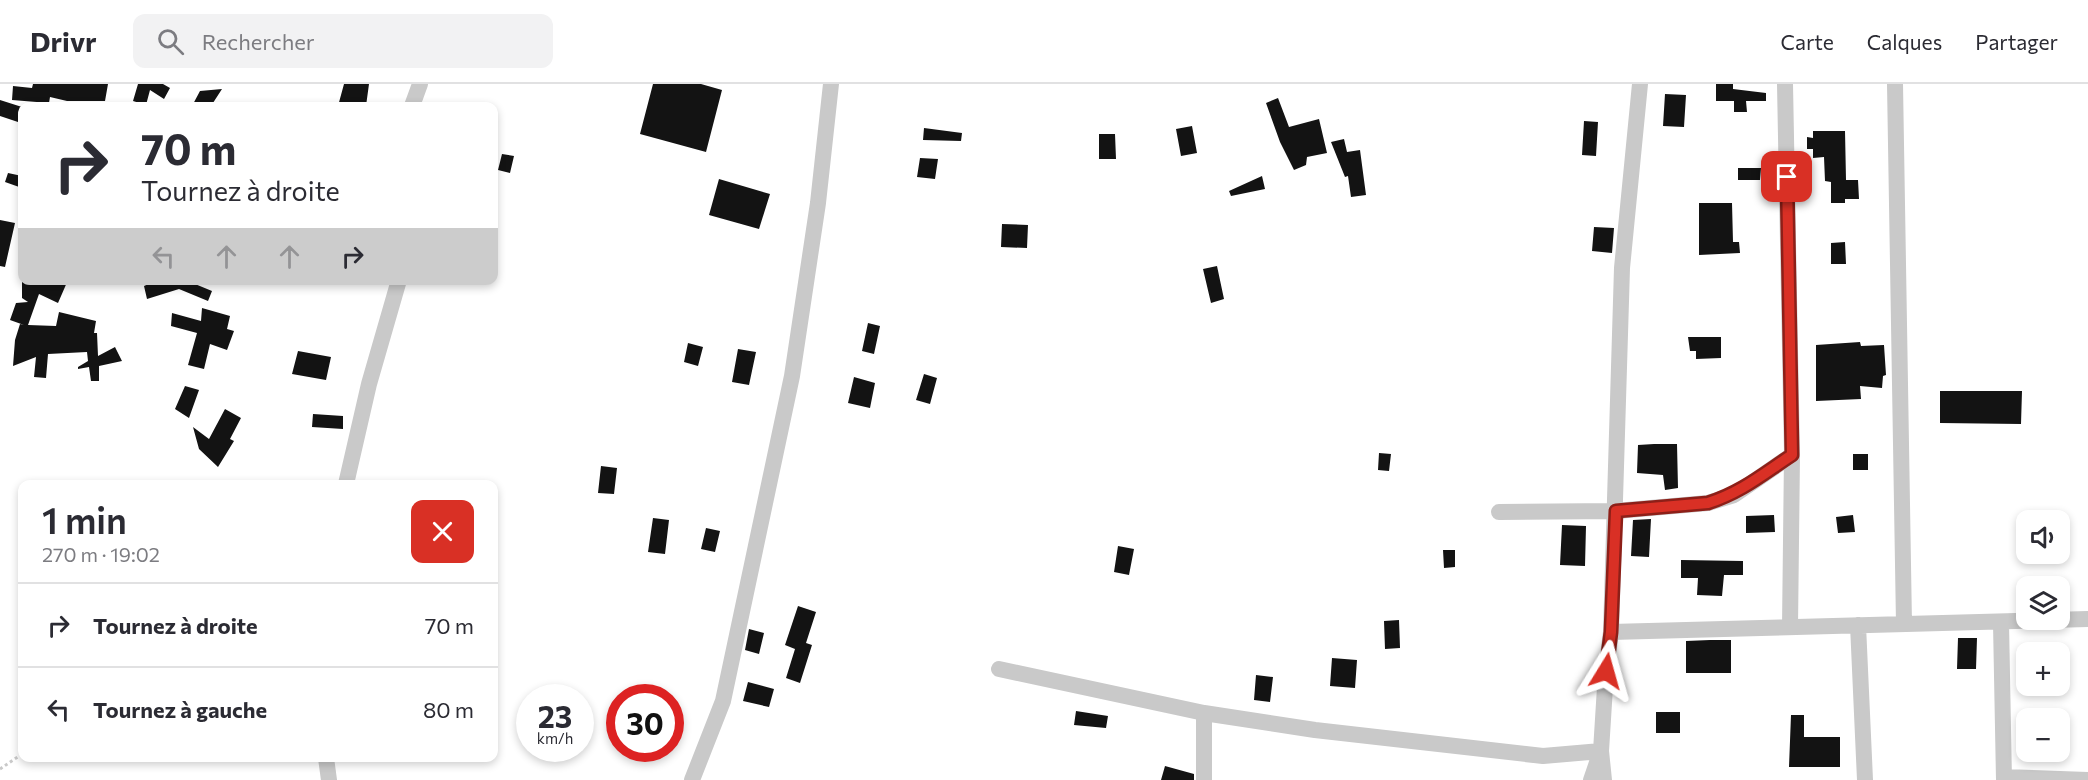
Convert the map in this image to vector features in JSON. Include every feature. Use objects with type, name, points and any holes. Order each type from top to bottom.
[{"type":"street","points":[[413,102],[420,84]]},
{"type":"street","points":[[692,780],[723,701],[792,376],[818,203],[831,84]]},
{"type":"street","points":[[1604,780],[1601,751],[1611,632],[1623,267],[1640,84]]},
{"type":"street","points":[[1785,84],[1792,455],[1790,627]]},
{"type":"street","points":[[1895,84],[1904,624]]},
{"type":"street","points":[[346,480],[369,384],[398,285]]},
{"type":"street","points":[[1499,512],[1616,511],[1708,503],[1734,495],[1792,455]]},
{"type":"street","points":[[1611,632],[2088,619]]},
{"type":"street","points":[[2001,623],[2004,778],[2088,780]]},
{"type":"street","points":[[1858,626],[1865,780]]},
{"type":"street","points":[[999,669],[1204,713],[1315,730],[1543,756],[1601,751]]},
{"type":"street","points":[[1204,713],[1204,780]]},
{"type":"street","points":[[1591,780],[1601,751]]},
{"type":"street","points":[[327,762],[329,780]]},
{"type":"path","points":[[0,769],[18,757]]},
{"type":"building","points":[[33,84],[108,84],[105,101],[67,101],[50,97],[49,102],[12,100],[13,86],[32,88]]},
{"type":"building","points":[[138,84],[163,84],[170,88],[164,99],[150,90],[147,102],[133,101]]},
{"type":"building","points":[[344,84],[369,84],[367,102],[339,102]]},
{"type":"building","points":[[653,84],[701,84],[722,90],[706,152],[640,134]]},
{"type":"building","points":[[1716,84],[1733,84],[1733,89],[1766,93],[1766,101],[1746,101],[1747,112],[1734,112],[1734,101],[1716,101]]},
{"type":"building","points":[[222,89],[214,102],[194,102],[200,91]]},
{"type":"building","points":[[1665,94],[1686,95],[1684,127],[1663,126]]},
{"type":"building","points":[[1278,98],[1289,127],[1319,119],[1327,153],[1307,157],[1306,165],[1294,170],[1280,142],[1266,103]]},
{"type":"building","points":[[0,100],[18,106],[18,122],[0,116]]},
{"type":"building","points":[[1584,121],[1598,122],[1596,156],[1582,155]]},
{"type":"building","points":[[1192,126],[1197,153],[1181,156],[1176,129]]},
{"type":"building","points":[[924,128],[962,133],[961,141],[923,140]]},
{"type":"building","points":[[1813,131],[1845,131],[1846,180],[1858,180],[1859,199],[1845,199],[1845,203],[1831,203],[1831,182],[1825,181],[1824,157],[1813,158],[1813,149],[1807,149],[1807,137],[1813,138]]},
{"type":"building","points":[[1099,134],[1115,134],[1116,159],[1099,159]]},
{"type":"building","points":[[1344,139],[1347,152],[1360,150],[1366,195],[1351,197],[1348,176],[1345,177],[1331,142]]},
{"type":"building","points":[[502,154],[514,156],[510,173],[498,170]]},
{"type":"building","points":[[920,158],[938,159],[935,179],[917,177]]},
{"type":"building","points":[[1738,168],[1761,168],[1760,180],[1738,180]]},
{"type":"building","points":[[8,173],[18,175],[18,187],[5,182]]},
{"type":"building","points":[[1262,176],[1265,189],[1231,196],[1229,191]]},
{"type":"building","points":[[719,179],[770,194],[759,229],[709,215]]},
{"type":"building","points":[[1699,203],[1732,203],[1733,242],[1739,242],[1740,253],[1699,255]]},
{"type":"building","points":[[0,220],[15,223],[5,267],[0,266]]},
{"type":"building","points":[[1002,224],[1028,225],[1027,248],[1001,247]]},
{"type":"building","points":[[1594,227],[1614,228],[1612,253],[1592,251]]},
{"type":"building","points":[[1845,242],[1846,264],[1831,264],[1831,243]]},
{"type":"building","points":[[1217,266],[1224,299],[1211,303],[1203,269]]},
{"type":"building","points":[[22,285],[66,285],[58,303],[39,294],[28,325],[56,326],[59,312],[96,321],[94,333],[97,333],[98,356],[115,347],[122,361],[99,366],[99,381],[91,381],[89,367],[78,369],[88,361],[87,352],[48,354],[46,378],[34,377],[36,357],[13,366],[15,340],[20,324],[24,325],[10,320],[16,303],[28,302],[22,298]]},
{"type":"building","points":[[197,285],[212,291],[208,301],[179,289],[147,299],[144,286]]},
{"type":"building","points":[[202,308],[230,316],[227,329],[234,331],[227,350],[210,344],[204,369],[188,365],[197,333],[171,326],[172,313],[201,321]]},
{"type":"building","points":[[868,323],[880,326],[874,354],[862,351]]},
{"type":"building","points":[[1688,337],[1721,337],[1721,358],[1696,359],[1696,351],[1690,351]]},
{"type":"building","points":[[1860,342],[1861,346],[1884,345],[1886,375],[1883,376],[1882,388],[1860,386],[1861,399],[1816,401],[1816,345]]},
{"type":"building","points":[[688,343],[703,347],[698,366],[684,362]]},
{"type":"building","points":[[738,349],[756,352],[749,385],[732,382]]},
{"type":"building","points":[[298,351],[331,357],[326,380],[292,374]]},
{"type":"building","points":[[924,374],[937,378],[930,404],[916,400]]},
{"type":"building","points":[[854,377],[875,383],[870,408],[848,403]]},
{"type":"building","points":[[185,386],[199,390],[189,418],[175,409]]},
{"type":"building","points":[[1940,391],[2022,391],[2021,424],[1940,423]]},
{"type":"building","points":[[225,409],[241,418],[230,439],[234,441],[218,467],[199,449],[193,427],[209,439]]},
{"type":"building","points":[[313,414],[343,416],[343,429],[312,427]]},
{"type":"building","points":[[1677,444],[1678,488],[1665,490],[1663,475],[1637,473],[1638,445]]},
{"type":"building","points":[[1379,453],[1391,454],[1389,471],[1378,470]]},
{"type":"building","points":[[1853,454],[1868,454],[1868,470],[1853,470]]},
{"type":"building","points":[[601,466],[617,468],[614,494],[598,493]]},
{"type":"building","points":[[1774,515],[1775,532],[1746,533],[1746,516]]},
{"type":"building","points":[[1853,515],[1855,532],[1838,533],[1836,517]]},
{"type":"building","points":[[653,518],[669,520],[665,554],[648,552]]},
{"type":"building","points":[[1651,519],[1649,557],[1631,556],[1633,520]]},
{"type":"building","points":[[1562,525],[1586,526],[1585,566],[1560,565]]},
{"type":"building","points":[[706,528],[720,531],[715,552],[701,549]]},
{"type":"building","points":[[1118,546],[1134,549],[1129,575],[1114,572]]},
{"type":"building","points":[[1443,550],[1455,550],[1455,567],[1444,568]]},
{"type":"building","points":[[1681,560],[1743,561],[1743,575],[1724,575],[1722,596],[1697,595],[1698,578],[1681,578]]},
{"type":"building","points":[[798,606],[816,612],[806,643],[812,645],[800,683],[786,678],[795,649],[785,645]]},
{"type":"building","points":[[1399,620],[1400,648],[1385,649],[1384,621]]},
{"type":"building","points":[[749,629],[764,633],[759,654],[745,650]]},
{"type":"building","points":[[1958,638],[1977,638],[1976,669],[1957,669]]},
{"type":"building","points":[[1731,640],[1731,673],[1686,673],[1686,641]]},
{"type":"building","points":[[1332,658],[1357,660],[1355,688],[1330,686]]},
{"type":"building","points":[[1256,675],[1273,677],[1270,702],[1254,700]]},
{"type":"building","points":[[748,682],[774,689],[769,707],[743,701]]},
{"type":"building","points":[[1076,711],[1108,716],[1106,728],[1074,725]]},
{"type":"building","points":[[1656,712],[1680,712],[1680,733],[1656,733]]},
{"type":"building","points":[[1791,715],[1804,715],[1804,737],[1840,737],[1840,767],[1789,767]]},
{"type":"building","points":[[1165,766],[1194,774],[1194,780],[1161,780]]},
{"type":"route","points":[[1606,671],[1611,632],[1616,511],[1708,503],[1734,495],[1792,455],[1787,177]]}]
